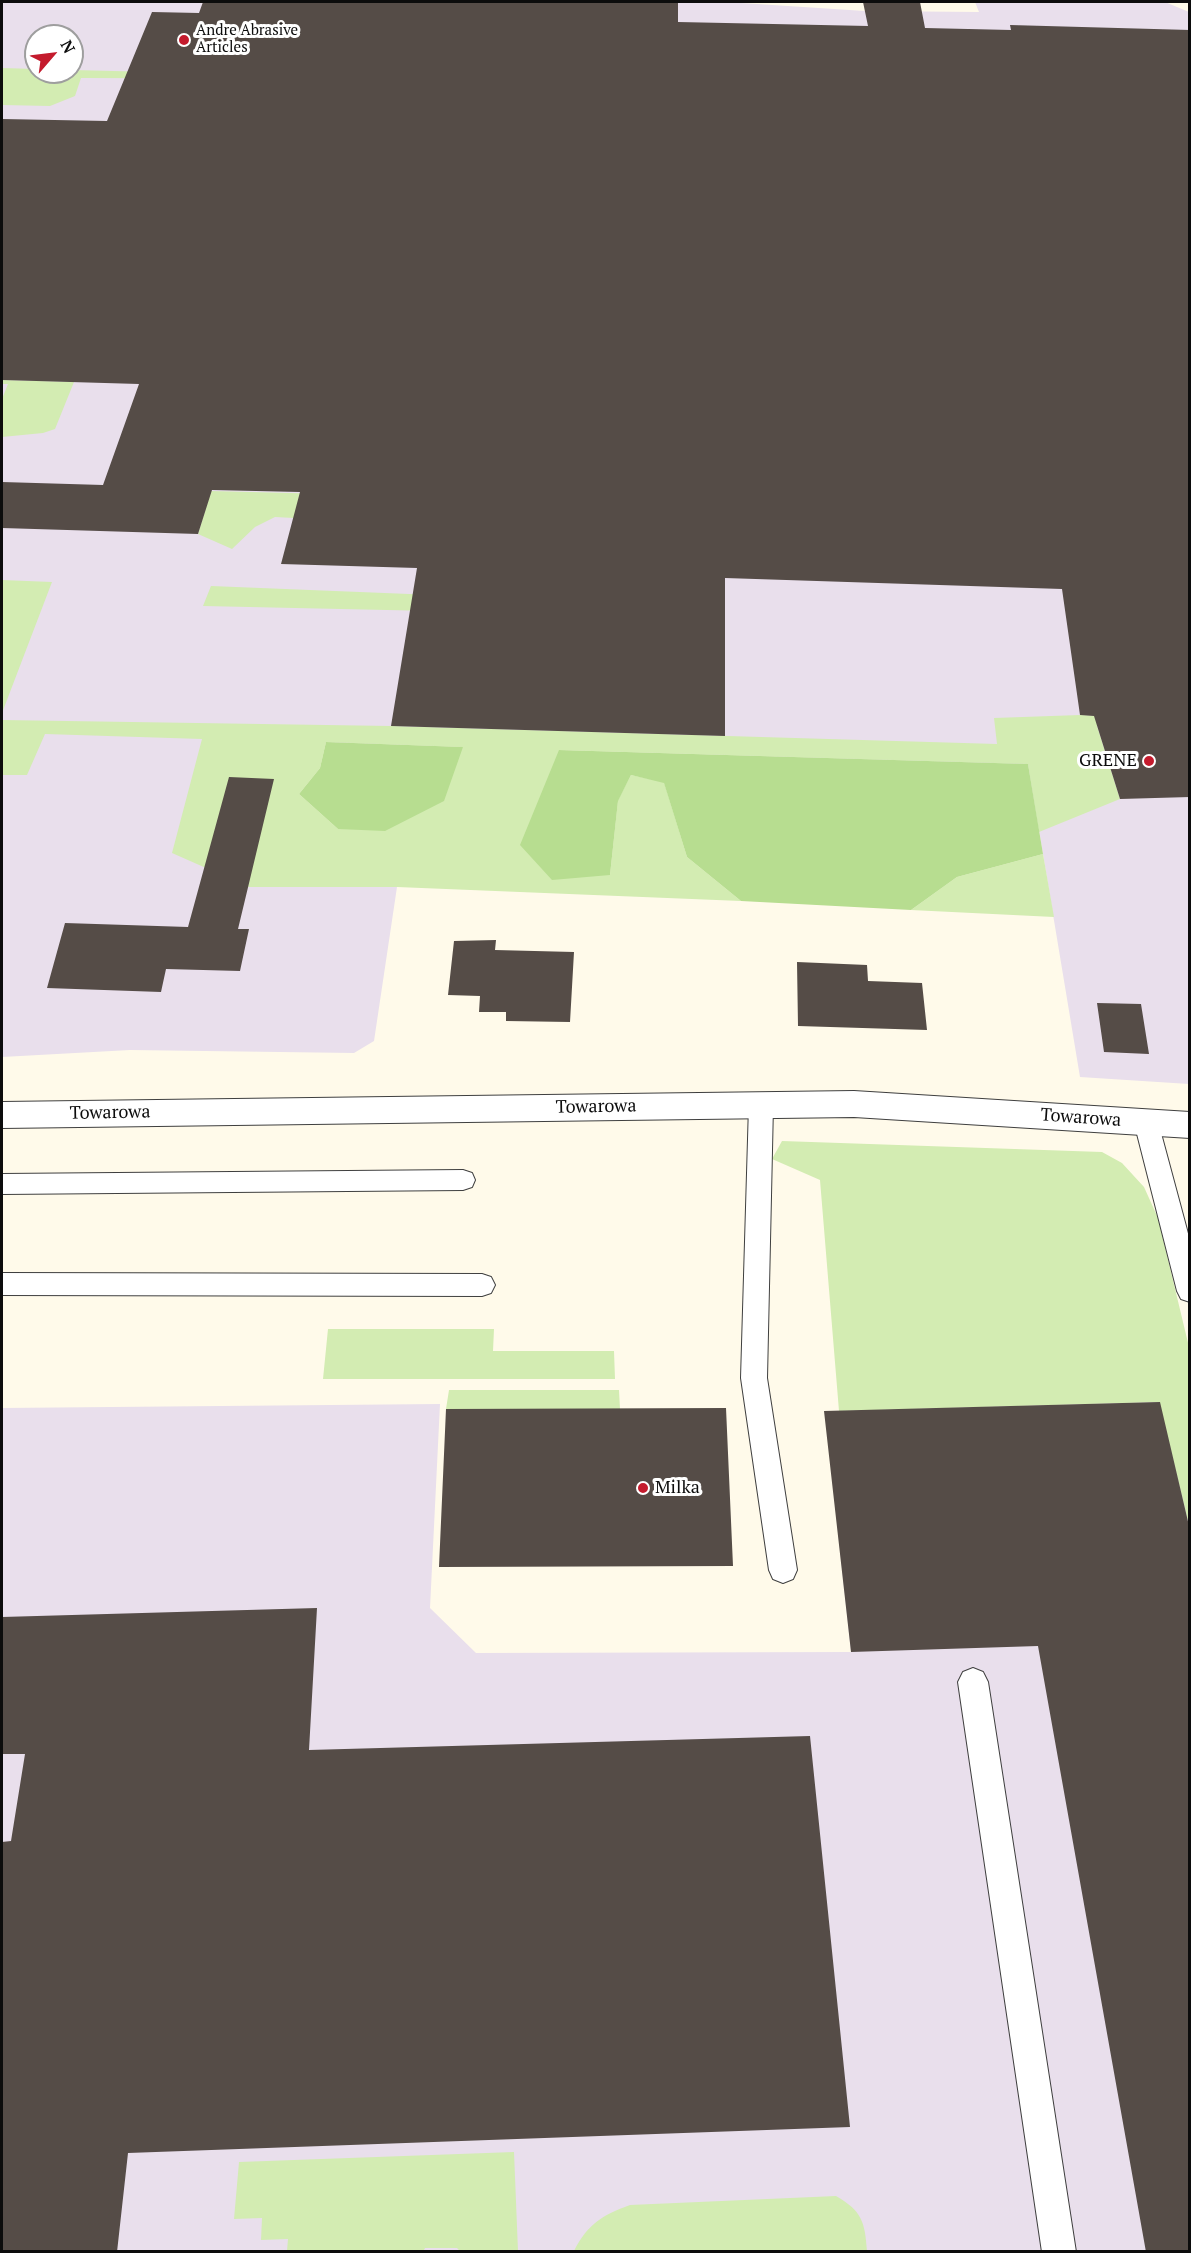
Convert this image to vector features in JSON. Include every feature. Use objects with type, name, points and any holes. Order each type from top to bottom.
[{"type":"street","name":"Towarowa","points":[[2,1115],[854,1104],[1190,1125]]},
{"type":"lane","points":[[761,1105],[754,1378],[783,1570]]},
{"type":"lane","points":[[1146,1122],[1190,1291]]},
{"type":"lane","points":[[2,1184],[463,1180]]},
{"type":"lane","points":[[2,1284],[482,1285]]},
{"type":"lane","points":[[973,1682],[1059,2252]]},
{"type":"shaded area","points":[[2,2],[726,2],[865,11],[979,12],[975,2],[1165,2],[1189,12],[1189,1084],[1080,1077],[1028,764],[326,742],[249,887],[397,887],[374,1041],[354,1053],[130,1050],[2,1057],[2,775],[27,775],[2,733]]},
{"type":"shaded area","points":[[1189,1401],[1189,2251],[2,2251],[2,1408],[440,1404],[430,1608],[476,1653],[851,1652],[825,1412]]},
{"type":"green space","points":[[2,68],[24,69],[24,84],[79,84],[75,96],[50,106],[2,105]]},
{"type":"green space","points":[[84,70],[445,79],[84,78]]},
{"type":"green space","points":[[2,380],[74,382],[55,429],[43,433],[2,437],[2,399],[8,384],[2,384]]},
{"type":"green space","points":[[211,491],[411,496],[331,520],[275,517],[255,527],[232,549],[198,534]]},
{"type":"green space","points":[[2,580],[52,582],[2,713]]},
{"type":"green space","points":[[211,586],[434,595],[433,611],[203,606]]},
{"type":"green space","points":[[1080,715],[1190,719],[1097,726],[1120,799],[1039,832],[1028,764],[559,750],[610,875],[618,800],[631,775],[664,782],[687,857],[741,901],[397,887],[249,887],[172,853],[202,739],[45,734],[27,775],[2,775],[2,720],[391,726],[997,744],[994,718]],"holes":[[[326,742],[463,747],[338,829],[299,794],[320,768]]]},
{"type":"green space","points":[[326,742],[463,747],[444,801],[385,831],[338,829],[299,794],[320,768]]},
{"type":"green space","points":[[559,750],[1028,764],[1043,854],[957,877],[911,910],[741,901],[687,857],[664,783],[631,775],[618,801],[610,875],[552,880],[520,845]]},
{"type":"green space","points":[[1043,854],[1054,917],[911,910],[957,877]]},
{"type":"green space","points":[[782,1141],[1102,1152],[1122,1163],[1144,1187],[1158,1218],[1189,1347],[1189,1525],[1159,1402],[839,1411],[820,1180],[772,1159]]},
{"type":"green space","points":[[328,1329],[494,1329],[493,1351],[614,1351],[615,1379],[323,1379]]},
{"type":"green space","points":[[449,1390],[619,1390],[620,1409],[446,1409]]},
{"type":"green space","points":[[514,2152],[518,2251],[460,2251],[457,2248],[425,2248],[423,2252],[287,2251],[288,2239],[261,2240],[262,2218],[234,2219],[239,2162]]},
{"type":"green space","points":[[836,2196],[852,2207],[861,2218],[867,2251],[574,2251],[584,2234],[596,2222],[630,2205]]},
{"type":"building","points":[[203,2],[678,2],[678,22],[868,26],[863,2],[920,2],[925,28],[1011,30],[1010,25],[1190,30],[1190,797],[1120,799],[1094,716],[1080,715],[1062,589],[725,578],[725,736],[391,726],[417,568],[281,564],[300,492],[212,490],[198,534],[2,528],[2,482],[103,485],[139,384],[2,380],[2,119],[107,121],[152,12],[199,13]]},
{"type":"building","points":[[229,777],[274,779],[238,929],[249,929],[240,971],[166,969],[161,992],[47,988],[65,923],[188,927]]},
{"type":"building","points":[[496,940],[495,950],[574,952],[570,1022],[506,1021],[506,1012],[479,1012],[480,996],[448,995],[454,941]]},
{"type":"building","points":[[797,962],[867,965],[868,981],[922,983],[927,1030],[798,1026]]},
{"type":"building","points":[[1097,1003],[1141,1004],[1149,1054],[1104,1052]]},
{"type":"building","points":[[1160,1402],[1190,1530],[1190,2252],[1146,2252],[1038,1646],[851,1652],[824,1411]]},
{"type":"building","name":"Milka","points":[[726,1408],[733,1566],[439,1567],[446,1409]]},
{"type":"building","points":[[317,1608],[309,1750],[810,1736],[850,2127],[128,2153],[117,2252],[2,2252],[2,1842],[11,1841],[25,1754],[2,1754],[2,1617]]},
{"type":"place","name":"Andre Abrasive Articles","points":[[184,40]]},
{"type":"place","name":"GRENE","points":[[1149,761]]},
{"type":"place","name":"Milka","points":[[643,1488]]}]
